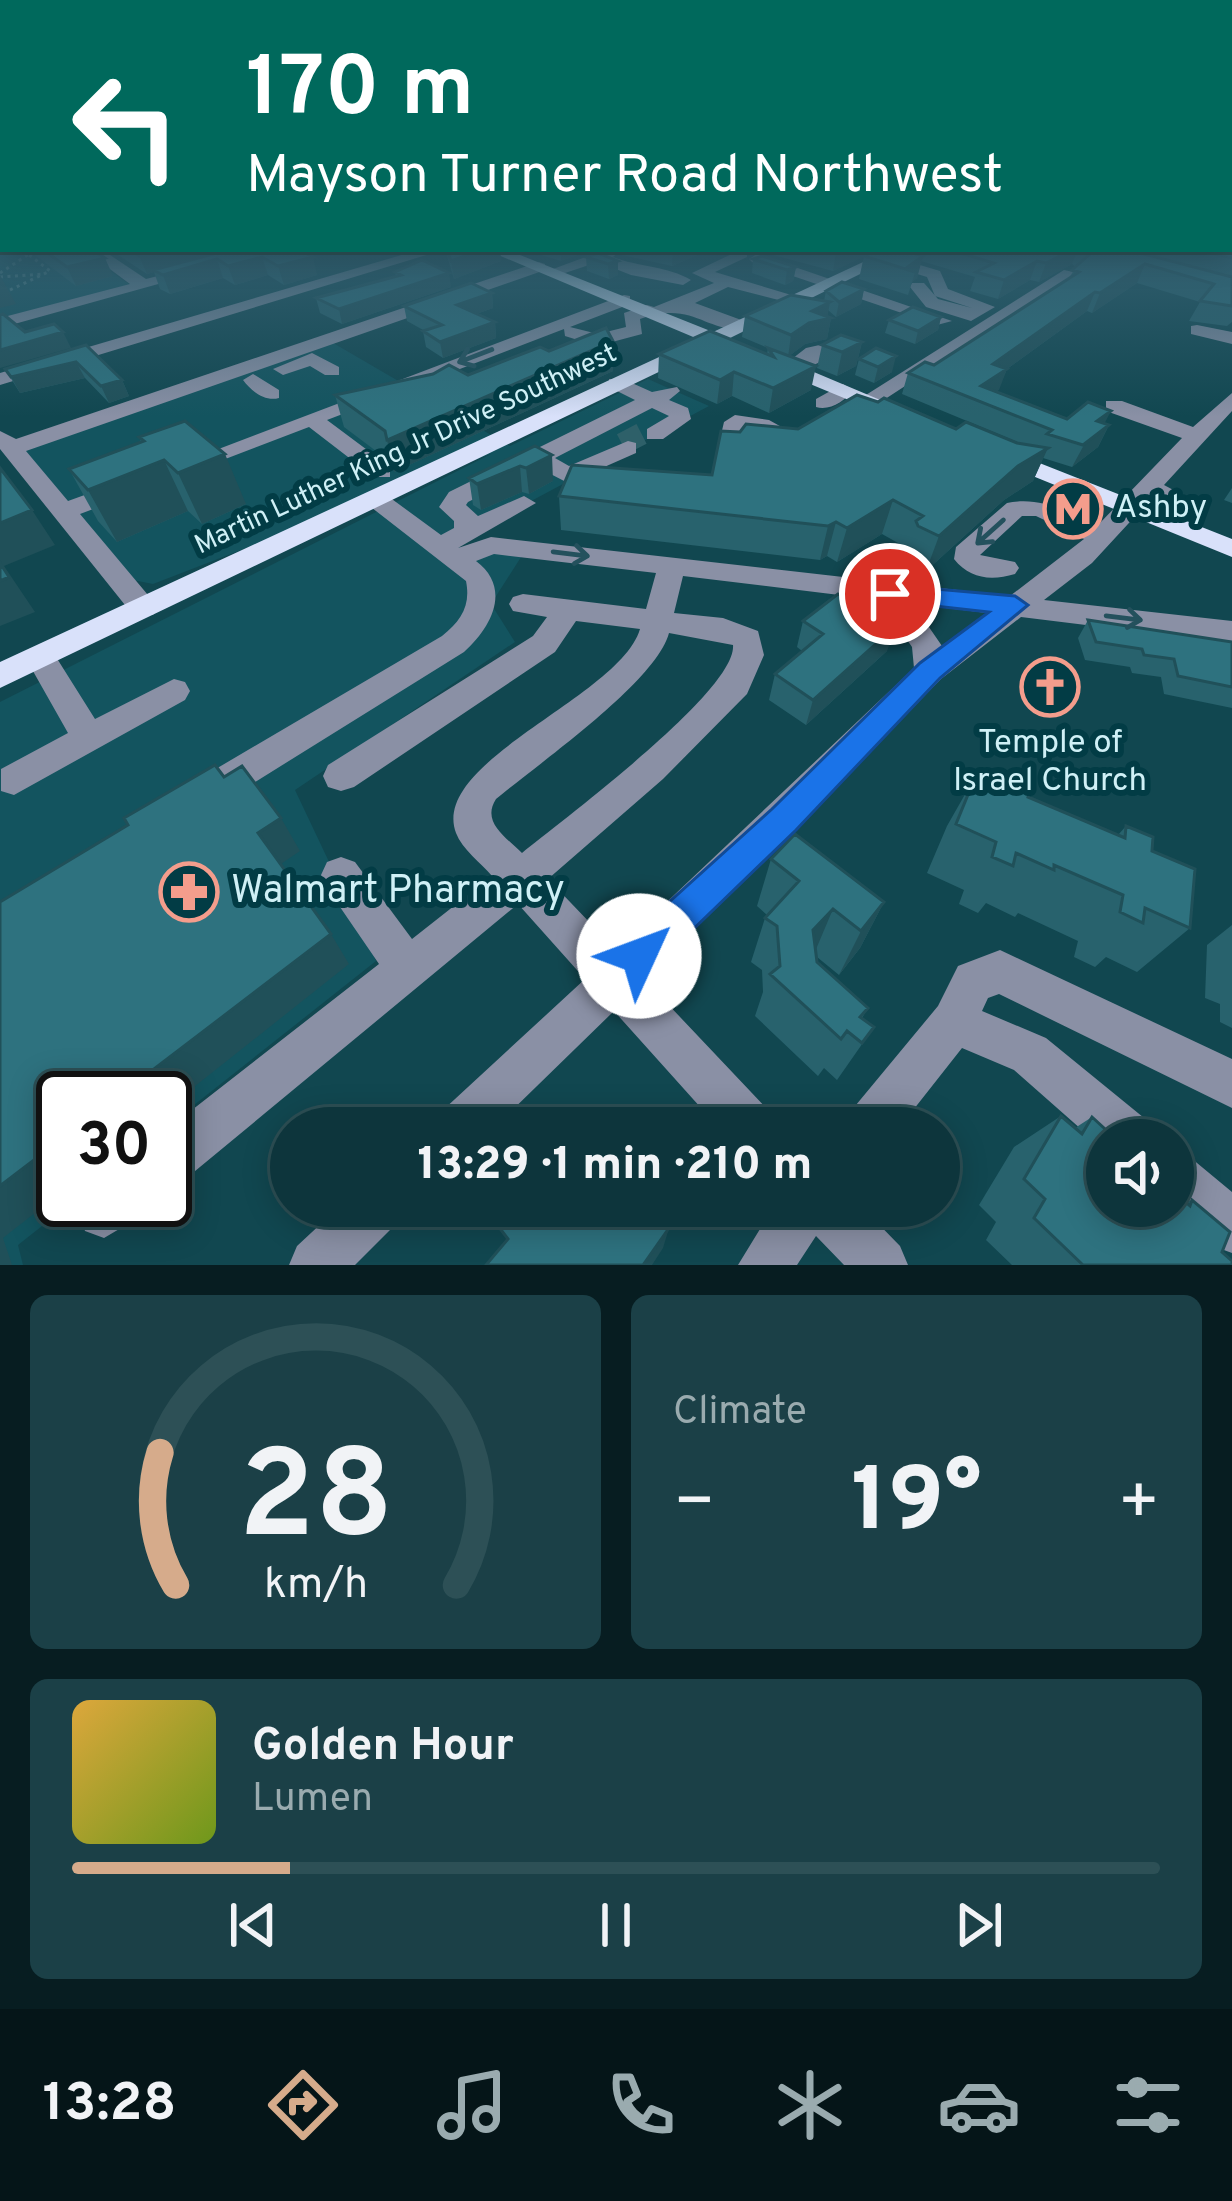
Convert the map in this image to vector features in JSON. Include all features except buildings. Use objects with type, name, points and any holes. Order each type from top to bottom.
[{"type":"main road","points":[[614,299],[635,308],[676,340]]},
{"type":"main road","points":[[741,342],[769,302],[778,299]]},
{"type":"main road","points":[[711,322],[789,369],[824,409],[868,400],[909,417]]},
{"type":"main road","name":"Martin Luther King Jr Drive Southwest","points":[[0,676],[89,625],[143,608],[379,485],[616,383],[676,340],[711,322]]},
{"type":"main road","points":[[991,451],[1140,498],[1232,549]]},
{"type":"street","points":[[0,323],[90,299]]},
{"type":"street","points":[[0,379],[269,299]]},
{"type":"street","points":[[143,608],[4,440],[453,299]]},
{"type":"street","points":[[43,529],[158,476],[428,374],[561,329],[686,299]]},
{"type":"street","points":[[880,299],[960,327]]},
{"type":"street","points":[[728,456],[735,422],[791,451],[824,409],[868,400],[1029,299]]},
{"type":"street","points":[[679,303],[711,322],[769,302],[812,311]]},
{"type":"street","points":[[561,329],[596,340],[635,308]]},
{"type":"street","points":[[1197,329],[1232,338]]},
{"type":"street","points":[[789,369],[813,352],[833,348]]},
{"type":"street","points":[[272,394],[254,380],[312,359],[332,371],[298,384]]},
{"type":"street","points":[[616,383],[660,399],[668,418],[652,432]]},
{"type":"street","points":[[455,546],[467,518],[452,507],[452,501],[660,399]]},
{"type":"street","points":[[481,1107],[784,820],[1010,586],[1082,557],[1214,426],[1232,399]]},
{"type":"street","points":[[1114,406],[1214,426]]},
{"type":"street","points":[[181,808],[466,634],[482,604],[484,588],[479,577],[455,546],[379,485],[327,416]]},
{"type":"street","points":[[158,476],[158,463],[198,448],[181,433]]},
{"type":"street","points":[[541,459],[568,476],[625,446]]},
{"type":"street","points":[[103,485],[138,471],[158,476]]},
{"type":"street","points":[[1140,498],[1182,500]]},
{"type":"street","points":[[455,546],[524,503]]},
{"type":"street","points":[[1010,586],[966,553],[1016,508],[1032,507],[1049,526],[1102,537]]},
{"type":"street","points":[[455,546],[491,545],[890,594],[1010,586],[1232,632]]},
{"type":"street","points":[[672,566],[650,647],[593,701],[483,788],[471,806],[473,829],[733,1107]]},
{"type":"street","points":[[890,594],[927,646],[930,670]]},
{"type":"street","points":[[192,1141],[652,770],[736,685],[749,655],[747,639],[723,629],[523,604]]},
{"type":"street","points":[[341,776],[544,644],[568,610]]},
{"type":"street","points":[[31,656],[88,737]]},
{"type":"street","points":[[14,780],[174,691]]},
{"type":"street","points":[[341,875],[407,968]]},
{"type":"street","points":[[885,1107],[954,1022],[973,981],[1000,972],[1232,1084]]},
{"type":"street","points":[[954,1022],[1030,1054],[1106,1119]]},
{"type":"street","points":[[1194,1194],[1232,1227]]},
{"type":"street","points":[[316,1265],[356,1227]]},
{"type":"street","points":[[764,1265],[790,1227]]},
{"type":"street","points":[[844,1227],[880,1265]]},
{"type":"shaded area","points":[[0,299],[76,299],[0,319]]},
{"type":"shaded area","points":[[328,340],[510,446],[648,379],[709,406],[447,546],[523,554],[491,604],[515,642],[295,790],[376,961],[192,1107],[192,1071],[36,1071],[36,1227],[41,1227],[18,1245],[23,1265],[0,1265],[0,702],[493,453],[153,584],[123,578],[18,450]]},
{"type":"tunnel","points":[[622,444],[649,430]]},
{"type":"place","name":"Ashby","points":[[1073,509]]},
{"type":"place","name":"Temple of Israel Church","points":[[1050,687]]},
{"type":"place","name":"Walmart Pharmacy","points":[[189,892]]},
{"type":"route","points":[[639,956],[784,820],[930,670],[1015,605],[890,594]]}]
